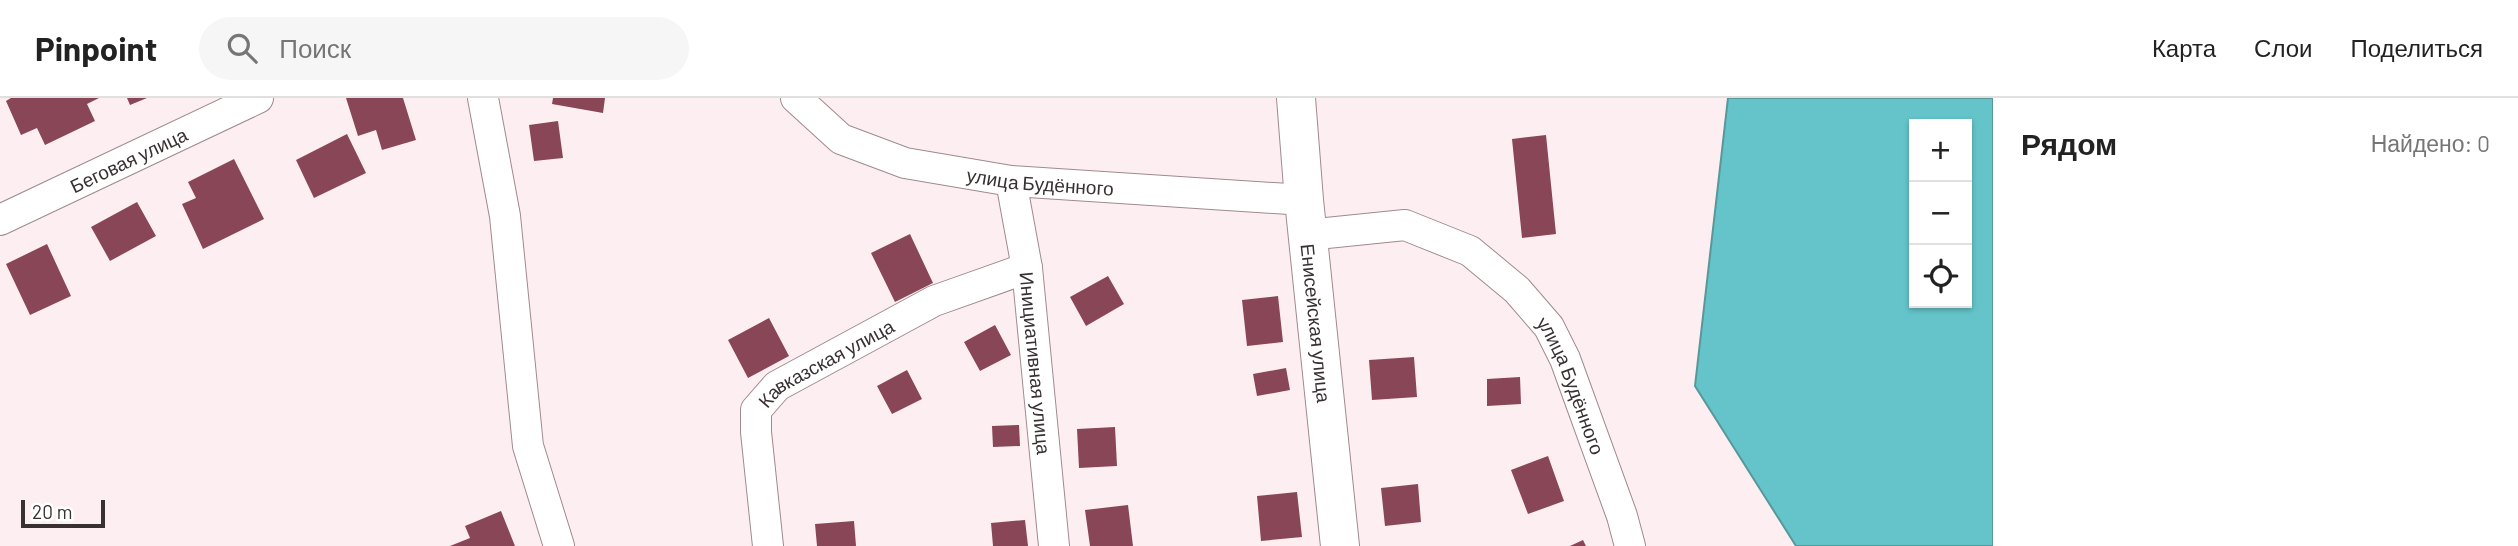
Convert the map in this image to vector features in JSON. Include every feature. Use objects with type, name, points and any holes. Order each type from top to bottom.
[{"type":"street","name":"Беговая улица","points":[[0,220],[258,98]]},
{"type":"street","points":[[483,98],[505,216],[528,446],[559,546]]},
{"type":"street","name":"улица Будённого","points":[[796,98],[841,139],[905,163],[1011,181],[1306,217],[1405,225],[1471,251],[1517,290],[1549,327],[1565,359],[1622,516],[1630,546]]},
{"type":"street","name":"Енисейская улица","points":[[1296,98],[1340,546]]},
{"type":"street","name":"Инициативная улица","points":[[1011,181],[1027,268],[1054,546]]},
{"type":"street","name":"Кавказская улица","points":[[768,546],[756,410],[777,386],[934,300],[1027,268]]},
{"type":"water","points":[[1728,98],[1993,98],[1993,546],[1796,546],[1695,386]]},
{"type":"building","points":[[11,98],[99,98],[87,104],[95,121],[45,145],[37,128],[21,135],[6,101]]},
{"type":"building","points":[[127,98],[147,98],[130,105]]},
{"type":"building","points":[[346,98],[403,98],[416,140],[382,150],[376,130],[358,136]]},
{"type":"building","points":[[553,98],[605,98],[603,113],[552,104]]},
{"type":"building","points":[[558,121],[563,158],[534,161],[529,125]]},
{"type":"building","points":[[347,134],[366,173],[314,198],[296,160]]},
{"type":"building","points":[[1546,135],[1556,234],[1522,238],[1512,139]]},
{"type":"building","points":[[234,159],[264,219],[203,249],[182,204],[196,198],[188,182]]},
{"type":"building","points":[[137,202],[156,236],[110,261],[91,227]]},
{"type":"building","points":[[910,234],[933,283],[895,302],[871,253]]},
{"type":"building","points":[[47,244],[71,296],[30,315],[6,264]]},
{"type":"building","points":[[1108,276],[1124,304],[1086,326],[1070,297]]},
{"type":"building","points":[[1278,296],[1283,342],[1247,346],[1242,300]]},
{"type":"building","points":[[769,318],[789,356],[748,378],[728,340]]},
{"type":"building","points":[[995,325],[1011,355],[980,371],[964,342]]},
{"type":"building","points":[[1414,357],[1417,397],[1372,400],[1369,360]]},
{"type":"building","points":[[1286,368],[1290,390],[1257,396],[1253,374]]},
{"type":"building","points":[[907,370],[922,399],[892,414],[877,386]]},
{"type":"building","points":[[1520,377],[1521,404],[1487,406],[1487,379]]},
{"type":"building","points":[[1019,425],[1020,446],[993,447],[992,426]]},
{"type":"building","points":[[1115,427],[1117,466],[1079,468],[1077,429]]},
{"type":"building","points":[[1548,456],[1564,501],[1528,514],[1511,470]]},
{"type":"building","points":[[1418,484],[1421,522],[1385,526],[1381,488]]},
{"type":"building","points":[[1297,492],[1302,537],[1261,541],[1257,496]]},
{"type":"building","points":[[1128,505],[1133,546],[1090,546],[1085,510]]},
{"type":"building","points":[[501,511],[515,546],[450,546],[470,538],[465,526]]},
{"type":"building","points":[[1025,520],[1028,546],[993,546],[991,523]]},
{"type":"building","points":[[854,521],[856,546],[817,546],[815,524]]},
{"type":"building","points":[[1583,540],[1586,546],[1570,546]]}]
